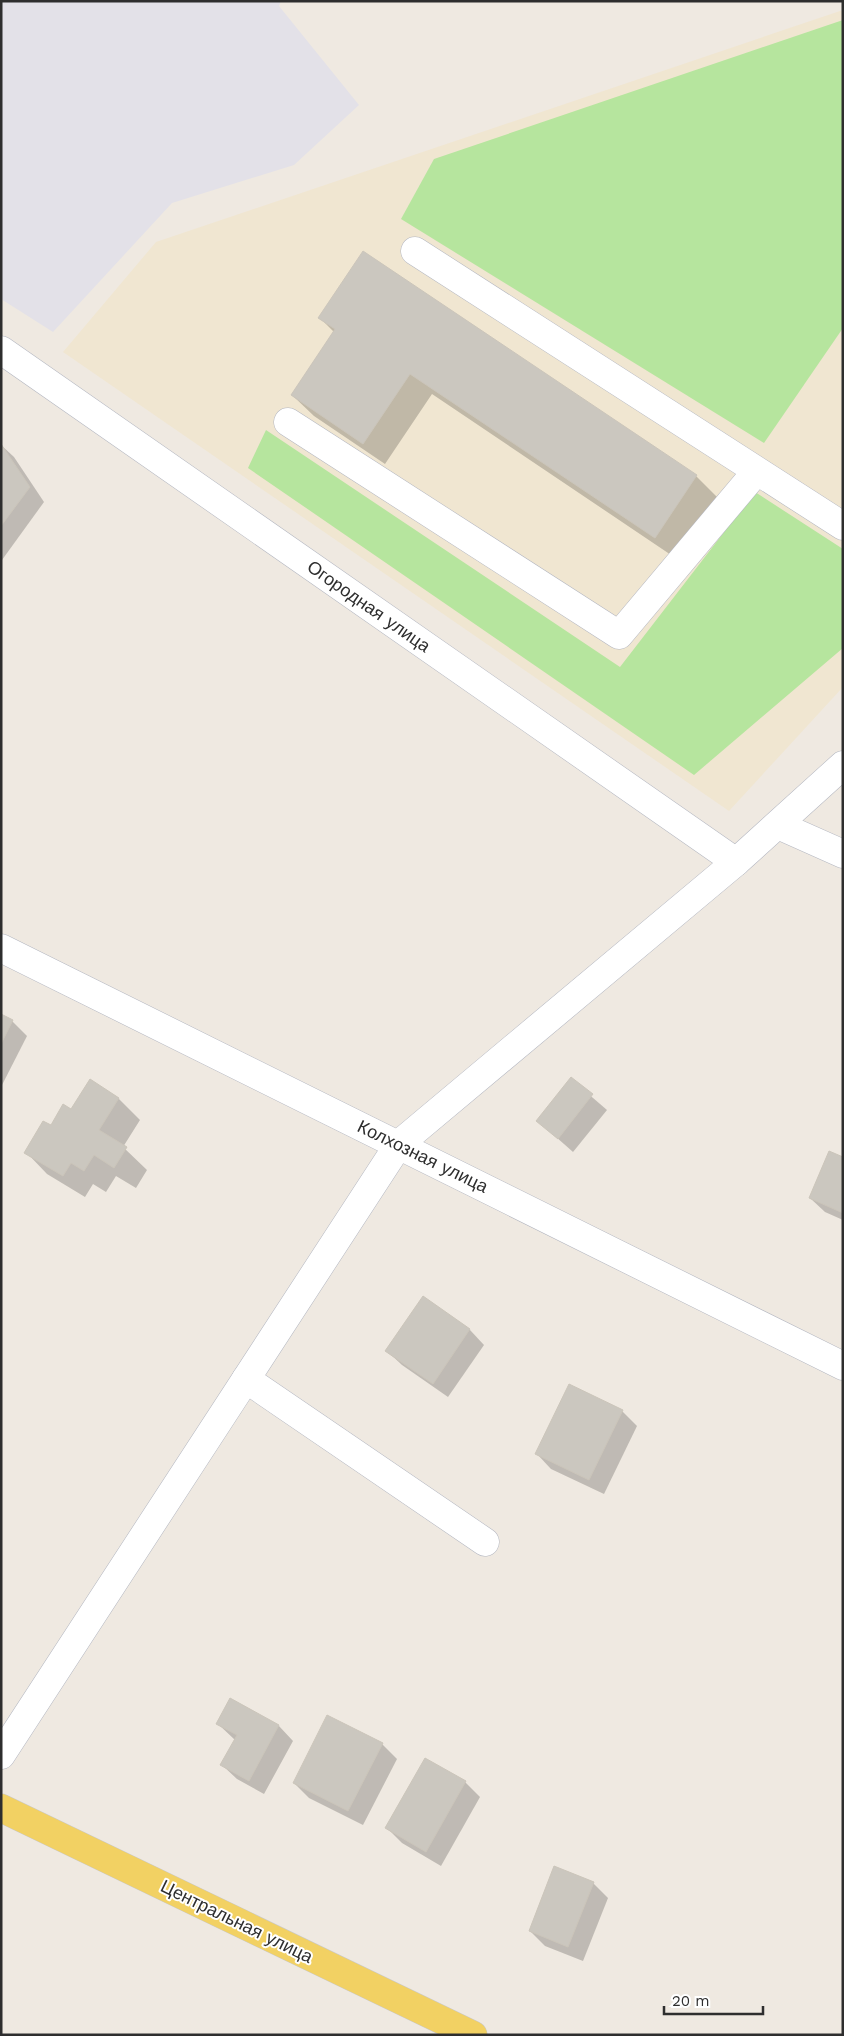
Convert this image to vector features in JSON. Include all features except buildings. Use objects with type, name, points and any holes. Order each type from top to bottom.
[{"type":"main road","name":"Центральная улица","points":[[1,1808],[473,2035]]},
{"type":"street","points":[[415,251],[756,472],[843,526]]},
{"type":"street","name":"Огородная улица","points":[[1,350],[736,862]]},
{"type":"street","points":[[288,422],[620,635],[756,472]]},
{"type":"street","points":[[1,1755],[399,1144],[736,862],[843,765]]},
{"type":"street","points":[[778,824],[843,854]]},
{"type":"street","name":"Колхозная улица","points":[[1,948],[843,1366]]},
{"type":"street","points":[[246,1380],[484,1542]]},
{"type":"shaded area","points":[[1,1],[281,1],[279,6],[359,105],[294,165],[172,203],[53,332],[1,299]]},
{"type":"shaded area","points":[[843,10],[843,687],[729,811],[63,352],[156,242]]},
{"type":"green space","points":[[843,20],[843,328],[764,443],[401,219],[434,159]]},
{"type":"green space","points":[[266,430],[620,667],[755,492],[843,549],[843,648],[694,775],[248,468]]}]
